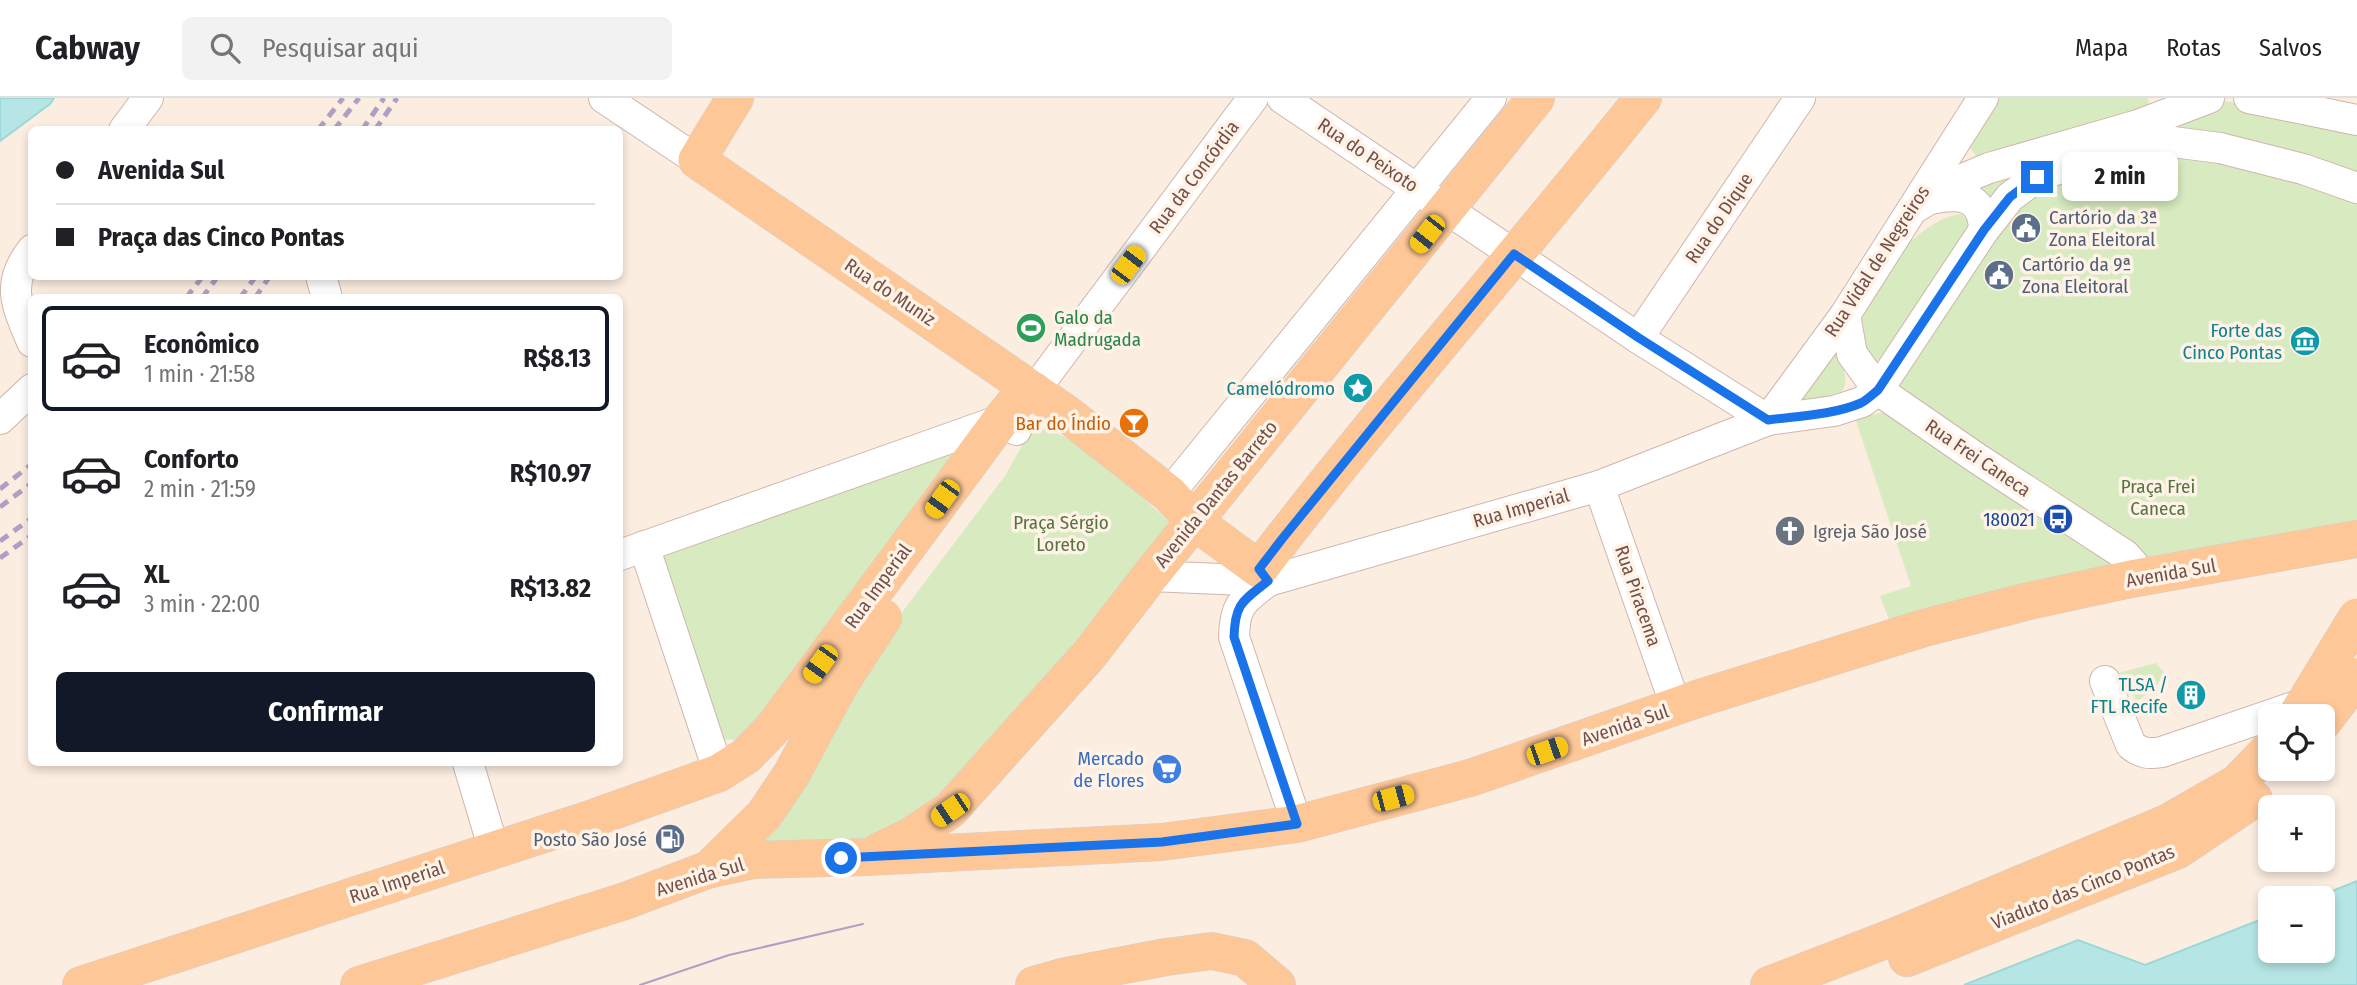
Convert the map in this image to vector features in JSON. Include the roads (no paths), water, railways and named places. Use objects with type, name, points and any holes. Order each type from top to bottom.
[{"type":"main road","points":[[697,160],[735,98]]},
{"type":"main road","name":"Avenida Dantas Barreto","points":[[866,857],[911,836],[950,810],[1089,655],[1195,522],[1432,199],[1536,98]]},
{"type":"main road","points":[[1169,494],[1195,522],[1264,575],[1514,254],[1563,199],[1643,98]]},
{"type":"main road","name":"Rua do Muniz","points":[[697,160],[992,361],[1169,494]]},
{"type":"main road","points":[[992,361],[1002,383],[1007,422]]},
{"type":"main road","name":"Rua Imperial","points":[[89,984],[596,817],[719,773],[746,756],[773,728],[1007,422],[1030,410],[1034,391]]},
{"type":"main road","name":"Rua Imperial","points":[[707,870],[764,815],[791,775],[822,715],[1007,422]]},
{"type":"main road","name":"Avenida Sul","points":[[359,985],[625,901],[707,870],[754,860],[1162,842],[1297,824],[1470,778],[1676,707],[1924,628],[2140,569],[2357,539]]},
{"type":"main road","points":[[2304,704],[2357,617]]},
{"type":"main road","points":[[2335,706],[2357,677]]},
{"type":"main road","name":"Viaduto das Cinco Pontas","points":[[1899,948],[2167,823],[2237,783],[2258,761]]},
{"type":"main road","name":"Viaduto das Cinco Pontas","points":[[1899,948],[2178,850],[2256,798],[2272,781]]},
{"type":"main road","points":[[1769,985],[1899,948]]},
{"type":"main road","points":[[1840,985],[1899,948]]},
{"type":"main road","points":[[1034,985],[1140,962],[1212,951],[1245,958],[1276,985]]},
{"type":"street","points":[[127,126],[148,98]]},
{"type":"street","name":"Rua do Muniz","points":[[604,98],[697,160]]},
{"type":"street","name":"Rua da Concórdia","points":[[1034,391],[1253,98]]},
{"type":"street","name":"Rua do Peixoto","points":[[1282,98],[1639,338],[1768,420]]},
{"type":"street","name":"Avenida Dantas Barreto","points":[[1169,494],[1432,199],[1491,98]]},
{"type":"street","name":"Rua do Dique","points":[[1639,338],[1800,98]]},
{"type":"street","name":"Rua Vidal de Negreiros","points":[[1768,420],[1919,205],[1983,98]]},
{"type":"street","points":[[1919,205],[1965,178],[1989,168],[2138,125],[2209,98]]},
{"type":"street","points":[[2249,98],[2357,120]]},
{"type":"street","points":[[1878,390],[1984,230],[2010,197],[2037,177],[2073,163],[2123,150],[2173,142],[2221,148],[2357,188]]},
{"type":"street","points":[[1919,205],[1948,195],[1973,201],[1980,208],[1984,230]]},
{"type":"street","points":[[28,255],[17,275],[15,292],[16,306],[28,333]]},
{"type":"street","name":"Rua Frei Caneca","points":[[1844,315],[1852,354],[1878,390],[2140,569]]},
{"type":"street","name":"Rua Imperial","points":[[1150,576],[1264,575],[1600,486],[1768,420],[1843,408],[1862,402],[1878,390]]},
{"type":"street","points":[[0,419],[28,393]]},
{"type":"street","points":[[719,773],[632,550],[1007,422]]},
{"type":"street","name":"Rua Piracema","points":[[1600,486],[1676,707]]},
{"type":"street","points":[[1264,575],[1241,602],[1235,619],[1234,637],[1297,824]]},
{"type":"street","points":[[2105,681],[2131,745],[2148,754],[2162,752],[2357,685]]},
{"type":"street","points":[[469,766],[494,850]]},
{"type":"water","points":[[0,98],[54,98],[50,104],[0,141]]},
{"type":"water","points":[[2357,881],[2357,985],[1964,985],[2078,940],[2145,965],[2258,921],[2258,963],[2335,963],[2335,890]]},
{"type":"tram line","points":[[640,985],[729,955],[863,924]]},
{"type":"railway","points":[[321,126],[343,98]]},
{"type":"railway","points":[[337,126],[359,98]]},
{"type":"railway","points":[[365,126],[384,98]]},
{"type":"railway","points":[[378,126],[397,98]]},
{"type":"railway","points":[[189,294],[200,280]]},
{"type":"railway","points":[[205,294],[215,280]]},
{"type":"railway","points":[[243,294],[253,280]]},
{"type":"railway","points":[[258,294],[267,280]]},
{"type":"railway","points":[[0,489],[28,467]]},
{"type":"railway","points":[[0,507],[28,486]]},
{"type":"railway","points":[[0,541],[28,521]]},
{"type":"railway","points":[[0,558],[28,538]]},
{"type":"place","name":"Cartório da 3ª Zona Eleitoral","points":[[2026,228]]},
{"type":"place","name":"Cartório da 9ª Zona Eleitoral","points":[[1999,275]]},
{"type":"place","name":"Galo da Madrugada","points":[[1031,328]]},
{"type":"place","name":"Forte das Cinco Pontas","points":[[2305,341]]},
{"type":"place","name":"Camelódromo","points":[[1358,388]]},
{"type":"place","name":"Bar do Índio","points":[[1134,423]]},
{"type":"place","name":"180021","points":[[2058,519]]},
{"type":"place","name":"Igreja São José","points":[[1790,531]]},
{"type":"place","name":"TLSA / FTL Recife","points":[[2191,695]]},
{"type":"place","name":"Mercado de Flores","points":[[1167,769]]},
{"type":"place","name":"Posto São José","points":[[670,839]]},
{"type":"park label","name":"Praça Frei Caneca","points":[[2158,497]]},
{"type":"park label","name":"Praça Sérgio Loreto","points":[[1061,533]]}]
